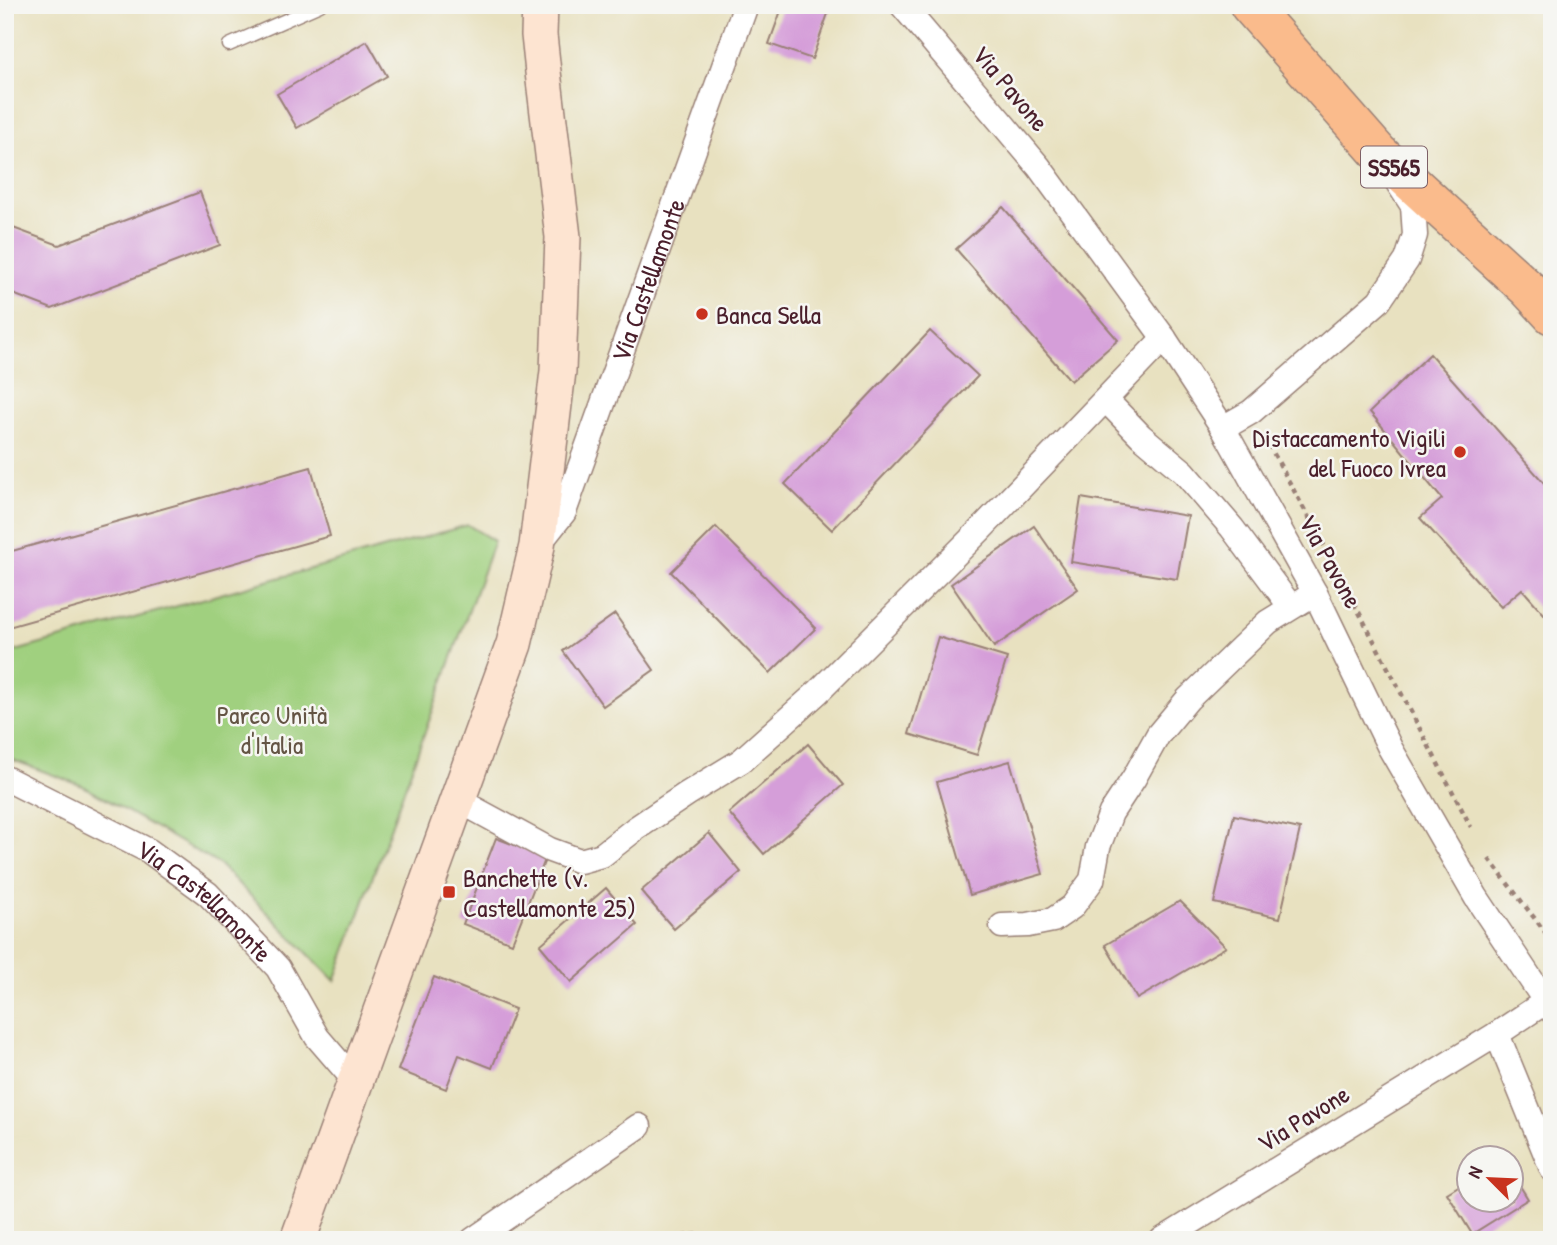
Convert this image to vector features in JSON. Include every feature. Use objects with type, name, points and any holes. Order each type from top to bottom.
[{"type":"main road","name":"Via Castellamonte","points":[[298,1240],[514,644],[537,547],[558,371],[563,237],[539,35],[540,5]]},
{"type":"main road","name":"Via Castellamonte","points":[[543,72],[563,5]]},
{"type":"main road","name":"SS565","points":[[1249,5],[1378,153],[1528,289],[1552,315]]},
{"type":"street","name":"Via Castellamonte","points":[[537,547],[564,512],[746,5]]},
{"type":"street","name":"Via Pavone","points":[[902,5],[1039,167],[1164,338],[1223,428],[1315,593],[1397,759],[1476,897],[1548,1007],[1497,1034],[1163,1240]]},
{"type":"street","points":[[1223,428],[1251,412],[1379,301],[1407,260],[1415,235],[1413,206],[1378,153]]},
{"type":"street","points":[[458,800],[560,854],[580,861],[602,855],[635,829],[741,761],[818,692],[972,538],[1164,338]]},
{"type":"street","points":[[1106,400],[1140,436],[1184,472],[1232,528],[1292,607]]},
{"type":"street","points":[[1002,926],[1053,920],[1072,907],[1093,880],[1098,847],[1111,813],[1158,735],[1188,699],[1268,622],[1315,593]]},
{"type":"street","name":"Via Castellamonte","points":[[5,778],[149,851],[208,894],[278,968],[317,1037],[355,1081]]},
{"type":"street","points":[[1497,1034],[1552,1169]]},
{"type":"street","points":[[473,1240],[639,1126]]},
{"type":"lane","points":[[229,45],[320,5]]},
{"type":"green space","name":"Parco Unità d'Italia","points":[[468,525],[494,541],[335,981],[220,865],[83,786],[5,757],[5,654]]},
{"type":"building","points":[[783,5],[831,5],[812,59],[769,44]]},
{"type":"building","points":[[367,41],[387,76],[297,128],[277,94]]},
{"type":"building","points":[[200,192],[220,245],[52,309],[5,291],[5,225],[59,245]]},
{"type":"building","points":[[1003,207],[1118,340],[1071,381],[956,249]]},
{"type":"building","points":[[930,331],[978,376],[832,530],[785,484]]},
{"type":"building","name":"Distaccamento Vigili del Fuoco Ivrea","points":[[1430,354],[1552,492],[1552,623],[1522,589],[1501,607],[1420,518],[1442,499],[1370,412]]},
{"type":"building","points":[[311,467],[330,536],[5,628],[5,553]]},
{"type":"building","points":[[1081,498],[1188,516],[1177,579],[1071,562]]},
{"type":"building","points":[[1034,526],[1078,589],[994,647],[951,584]]},
{"type":"building","points":[[716,527],[816,628],[770,673],[671,572]]},
{"type":"building","points":[[615,614],[654,670],[603,706],[563,651]]},
{"type":"building","points":[[938,637],[1007,658],[977,755],[909,734]]},
{"type":"building","points":[[808,744],[843,785],[764,854],[729,813]]},
{"type":"building","points":[[1010,761],[1043,874],[970,895],[937,782]]},
{"type":"building","points":[[1234,815],[1300,829],[1280,918],[1214,903]]},
{"type":"building","points":[[709,833],[741,872],[674,929],[641,891]]},
{"type":"building","points":[[496,838],[546,857],[512,943],[463,924]]},
{"type":"building","points":[[606,888],[637,925],[571,982],[540,945]]},
{"type":"building","points":[[1180,901],[1226,947],[1137,999],[1105,945]]},
{"type":"building","points":[[434,977],[515,1009],[492,1068],[459,1055],[446,1089],[398,1070]]},
{"type":"building","points":[[1456,1188],[1456,1208],[1447,1193]]},
{"type":"building","points":[[1460,1214],[1504,1214],[1472,1234]]},
{"type":"building","points":[[699,1233],[700,1240],[657,1240],[657,1238]]},
{"type":"place","name":"Banca Sella","points":[[702,314]]},
{"type":"place","name":"Distaccamento Vigili del Fuoco Ivrea","points":[[1460,452]]},
{"type":"place","name":"Banchette (v. Castellamonte 25)","points":[[449,892]]}]
